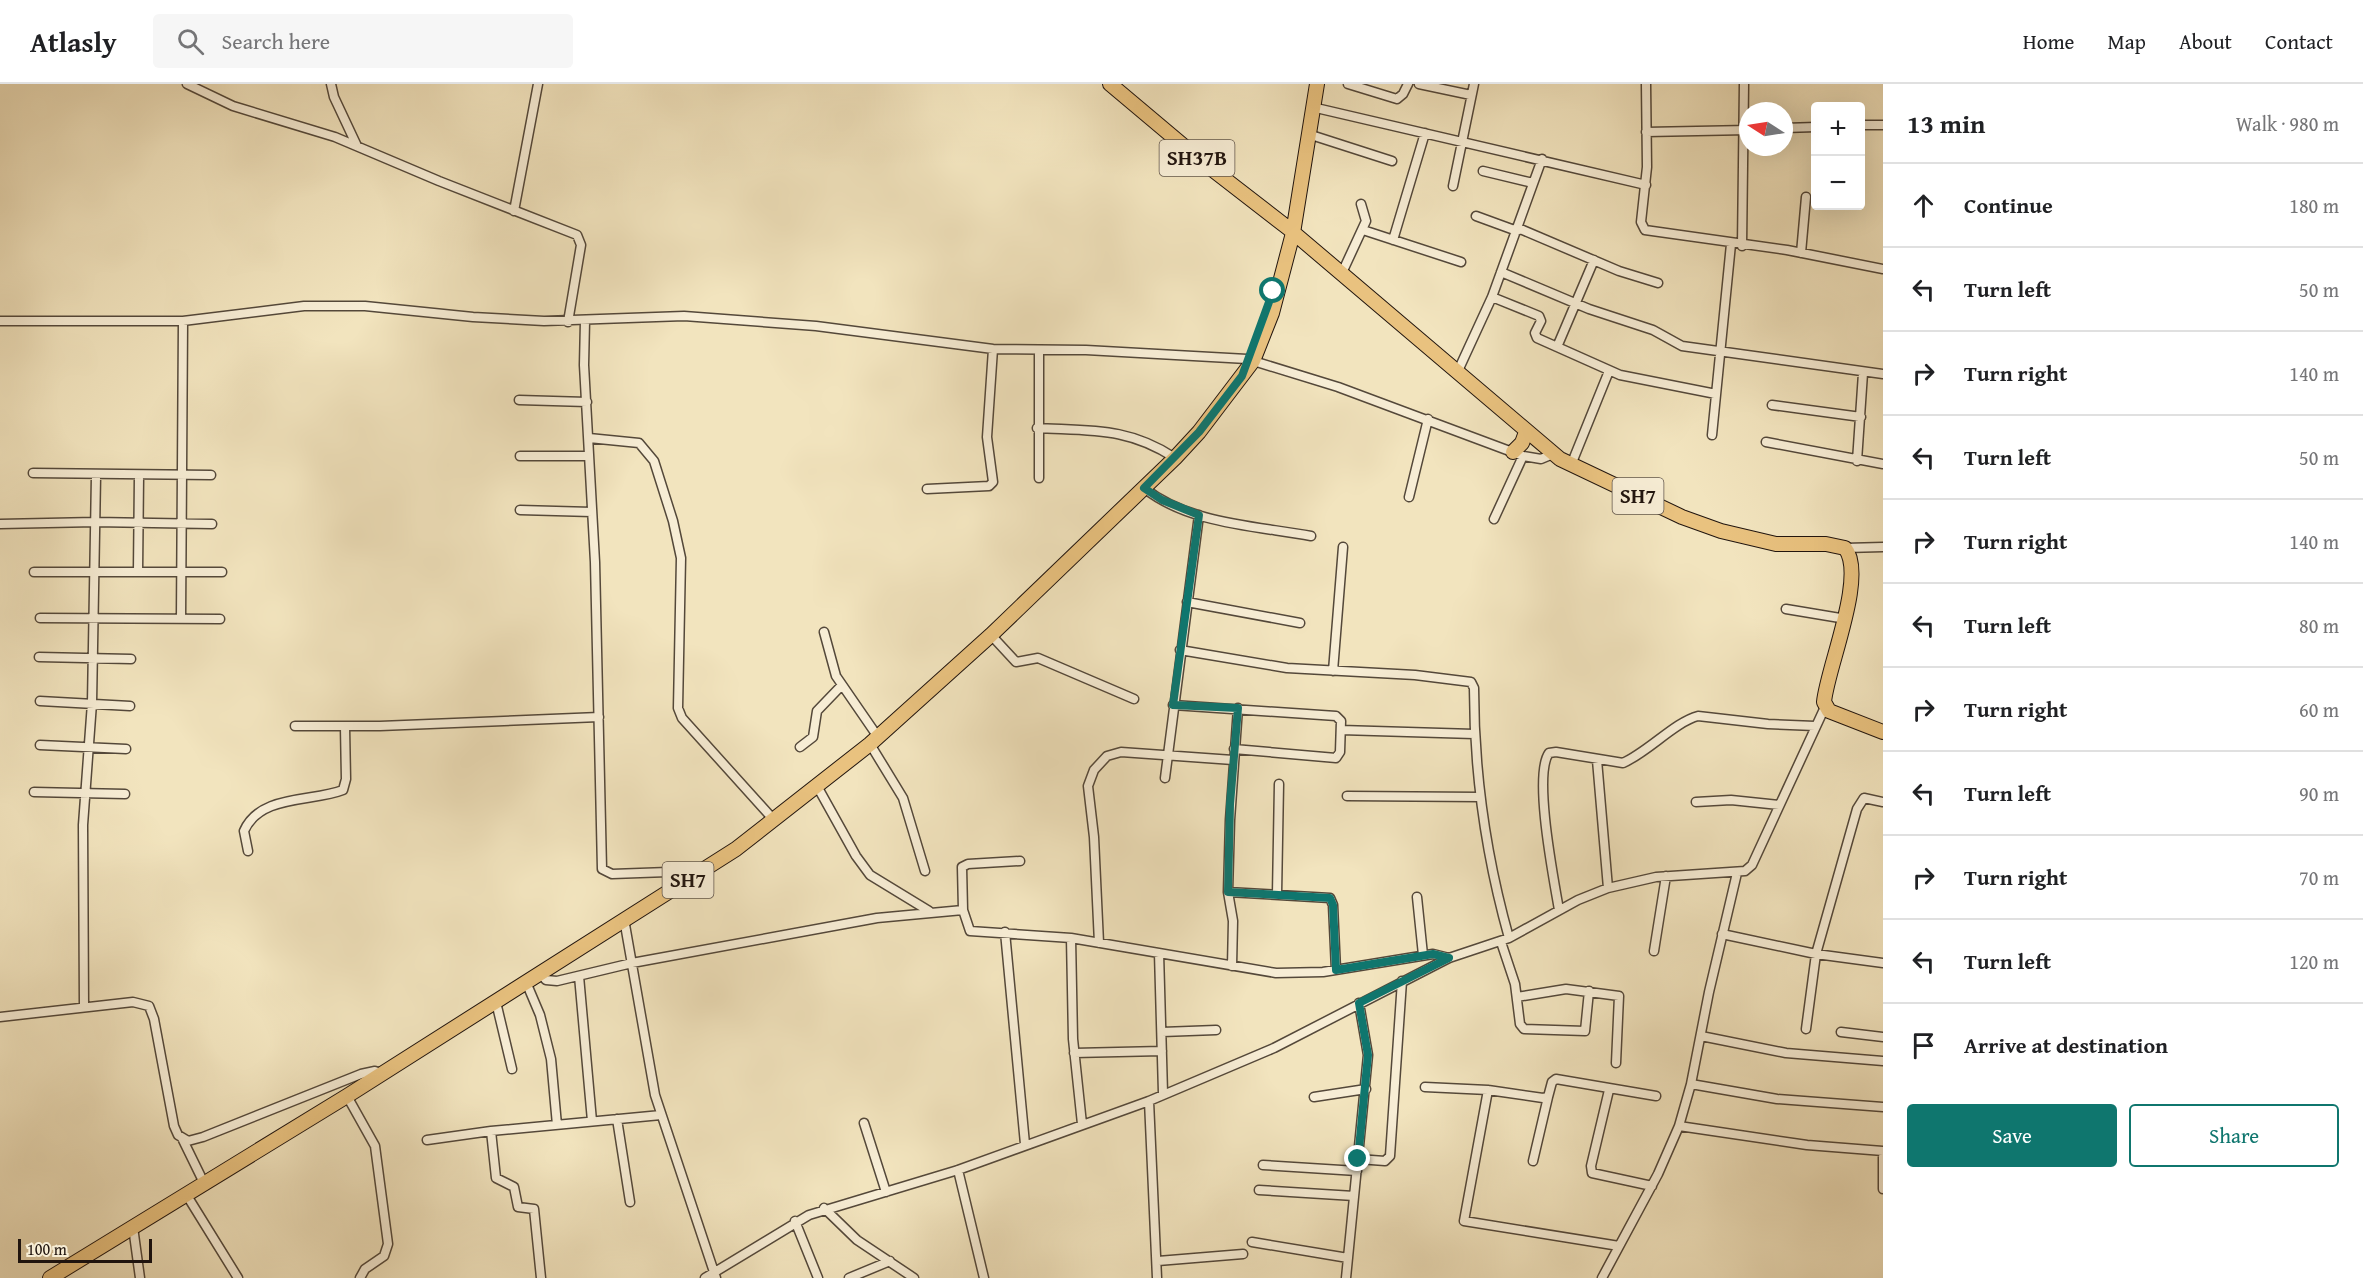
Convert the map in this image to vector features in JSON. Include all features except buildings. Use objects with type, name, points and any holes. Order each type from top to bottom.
[{"type":"main road","name":"SH37B","points":[[1110,84],[1204,163],[1291,230]]},
{"type":"main road","points":[[1291,230],[1309,84]]},
{"type":"main road","points":[[1291,230],[1317,84]]},
{"type":"main road","name":"SH7","points":[[53,1277],[348,1096],[538,973],[681,885],[736,849],[874,741],[991,635],[1175,458],[1199,432],[1242,376],[1250,360],[1291,230],[1526,432],[1571,465],[1698,524],[1776,544],[1826,544],[1845,548]]},
{"type":"main road","points":[[1518,454],[1526,432]]},
{"type":"main road","points":[[1845,548],[1850,560],[1846,619],[1826,687],[1825,707],[1838,715],[1883,732]]},
{"type":"street","points":[[187,84],[250,112],[308,128],[357,146],[514,211],[572,232],[581,239],[568,322]]},
{"type":"street","points":[[331,84],[334,97],[357,146]]},
{"type":"street","points":[[514,211],[538,84]]},
{"type":"street","points":[[1348,84],[1397,99],[1403,94],[1408,84]]},
{"type":"street","points":[[1419,84],[1471,95]]},
{"type":"street","points":[[1453,186],[1473,84]]},
{"type":"street","points":[[1646,84],[1646,185],[1641,222],[1645,230],[1801,253],[1883,269]]},
{"type":"street","points":[[1744,84],[1745,102]]},
{"type":"street","points":[[1312,107],[1646,185]]},
{"type":"street","points":[[1865,125],[1883,125]]},
{"type":"street","points":[[1793,128],[1811,127]]},
{"type":"street","points":[[1646,132],[1739,130]]},
{"type":"street","points":[[1393,240],[1425,133]]},
{"type":"street","points":[[1308,134],[1392,161]]},
{"type":"street","points":[[1742,246],[1746,156]]},
{"type":"street","points":[[1457,373],[1492,297],[1542,159]]},
{"type":"street","points":[[1483,171],[1533,183]]},
{"type":"street","points":[[1801,253],[1806,197]]},
{"type":"street","points":[[1341,275],[1363,230],[1366,215],[1361,204]]},
{"type":"street","points":[[1476,216],[1518,229],[1658,283]]},
{"type":"street","points":[[1363,230],[1461,262]]},
{"type":"street","points":[[1712,435],[1731,244]]},
{"type":"street","points":[[1557,347],[1594,260]]},
{"type":"street","points":[[1501,272],[1576,304],[1653,330],[1682,346],[1883,374]]},
{"type":"street","points":[[1492,297],[1539,316],[1541,321],[1535,337],[1609,371],[1716,394]]},
{"type":"street","points":[[0,321],[183,321],[269,309],[333,306],[493,319],[568,322],[661,316],[778,322],[993,349],[1086,350],[1250,360],[1319,380],[1518,454],[1541,459],[1553,454]]},
{"type":"street","points":[[181,619],[183,321]]},
{"type":"street","points":[[585,321],[584,365],[592,512],[602,869],[612,874],[668,872],[681,885]]},
{"type":"street","points":[[927,489],[989,486],[993,482],[987,436],[993,349]]},
{"type":"street","points":[[1039,351],[1037,428],[1039,478]]},
{"type":"street","points":[[1571,465],[1609,371]]},
{"type":"street","points":[[1857,461],[1863,373]]},
{"type":"street","points":[[519,400],[587,402]]},
{"type":"street","points":[[1772,405],[1861,417]]},
{"type":"street","points":[[1409,497],[1428,419]]},
{"type":"street","points":[[1037,428],[1124,434],[1145,440],[1175,458]]},
{"type":"street","points":[[589,438],[632,440],[644,446],[654,461],[673,521],[681,558],[678,708],[682,717],[773,819]]},
{"type":"street","points":[[1766,442],[1857,461],[1883,464]]},
{"type":"street","points":[[1494,519],[1518,454]]},
{"type":"street","points":[[520,456],[589,456]]},
{"type":"street","points":[[33,473],[96,476],[211,475]]},
{"type":"street","points":[[84,1007],[83,825],[92,703],[96,476]]},
{"type":"street","points":[[138,572],[139,476]]},
{"type":"street","points":[[1144,488],[1162,500],[1199,515],[1311,536]]},
{"type":"street","points":[[520,510],[592,512]]},
{"type":"street","points":[[1165,778],[1166,755],[1199,515]]},
{"type":"street","points":[[0,525],[95,522],[212,524]]},
{"type":"street","points":[[1333,671],[1343,547]]},
{"type":"street","points":[[1845,548],[1883,547]]},
{"type":"street","points":[[34,572],[222,572]]},
{"type":"street","points":[[1187,602],[1300,623]]},
{"type":"street","points":[[1786,609],[1846,619]]},
{"type":"street","points":[[40,618],[220,619]]},
{"type":"street","points":[[824,632],[833,668],[903,798],[925,871]]},
{"type":"street","points":[[991,635],[1016,662],[1038,658],[1134,699]]},
{"type":"street","points":[[1180,650],[1280,667],[1408,675],[1471,682],[1485,837],[1517,997],[1520,1024],[1524,1029],[1582,1032],[1587,1024],[1590,991]]},
{"type":"street","points":[[39,657],[131,659]]},
{"type":"street","points":[[800,747],[813,737],[817,711],[842,686]]},
{"type":"street","points":[[40,701],[130,706]]},
{"type":"street","points":[[1173,705],[1336,716],[1340,719],[1340,752],[1336,758],[1234,749]]},
{"type":"street","points":[[705,1278],[714,1275],[795,1221],[824,1208],[958,1170],[1149,1101],[1274,1048],[1449,958],[1505,940],[1559,910],[1608,888],[1666,876],[1745,871],[1752,865],[1825,707]]},
{"type":"street","points":[[1232,966],[1233,921],[1228,892],[1233,760],[1238,708]]},
{"type":"street","points":[[1559,910],[1544,806],[1544,760],[1549,753],[1556,752],[1623,763],[1649,748],[1689,718],[1698,716],[1768,724],[1815,726]]},
{"type":"street","points":[[295,726],[345,727],[599,717]]},
{"type":"street","points":[[248,851],[244,836],[246,827],[262,812],[297,798],[343,790],[346,779],[345,727]]},
{"type":"street","points":[[1341,730],[1474,734]]},
{"type":"street","points":[[40,745],[126,750]]},
{"type":"street","points":[[1099,943],[1094,837],[1088,786],[1090,777],[1107,756],[1114,753],[1233,760]]},
{"type":"street","points":[[1597,760],[1608,888]]},
{"type":"street","points":[[1277,894],[1280,784]]},
{"type":"street","points":[[817,786],[856,856],[870,875],[929,911]]},
{"type":"street","points":[[34,792],[125,794]]},
{"type":"street","points":[[1347,796],[1480,797]]},
{"type":"street","points":[[1806,1029],[1816,954],[1860,802],[1869,798],[1883,802]]},
{"type":"street","points":[[1696,802],[1731,800],[1779,805]]},
{"type":"street","points":[[1020,861],[968,864],[962,867],[963,910],[970,931],[1071,938],[1276,973],[1336,970],[1423,955],[1439,954],[1449,958]]},
{"type":"street","points":[[1602,1278],[1652,1186],[1679,1126],[1691,1084],[1737,873]]},
{"type":"street","points":[[1654,951],[1666,876]]},
{"type":"street","points":[[1228,892],[1326,897],[1332,900],[1336,970]]},
{"type":"street","points":[[1417,897],[1423,955]]},
{"type":"street","points":[[538,973],[551,981],[632,963],[878,918],[929,911],[963,910]]},
{"type":"street","points":[[624,920],[651,1078],[660,1115],[714,1275]]},
{"type":"street","points":[[1005,932],[1025,1144]]},
{"type":"street","points":[[1722,934],[1816,954],[1883,963]]},
{"type":"street","points":[[1071,938],[1074,1053],[1082,1124]]},
{"type":"street","points":[[1159,953],[1163,1094]]},
{"type":"street","points":[[579,976],[592,1121]]},
{"type":"street","points":[[1358,1159],[1385,1161],[1390,1156],[1402,981]]},
{"type":"street","points":[[526,982],[540,1015],[551,1059],[556,1125]]},
{"type":"street","points":[[1517,997],[1551,990],[1590,991],[1619,996],[1616,1063]]},
{"type":"street","points":[[496,1002],[512,1068]]},
{"type":"street","points":[[0,1017],[142,1003],[152,1010],[174,1126],[204,1184]]},
{"type":"street","points":[[1346,1278],[1366,1089],[1368,1045],[1359,1003]]},
{"type":"street","points":[[1162,1032],[1216,1030]]},
{"type":"street","points":[[1841,1032],[1883,1037]]},
{"type":"street","points":[[1701,1036],[1786,1053],[1883,1061]]},
{"type":"street","points":[[1074,1053],[1162,1051]]},
{"type":"street","points":[[182,1138],[194,1140],[361,1074],[375,1071],[382,1073]]},
{"type":"street","points":[[1533,1161],[1552,1082],[1556,1079],[1656,1096]]},
{"type":"street","points":[[1691,1084],[1777,1099],[1883,1107]]},
{"type":"street","points":[[1425,1087],[1488,1090],[1548,1097]]},
{"type":"street","points":[[1314,1097],[1366,1089]]},
{"type":"street","points":[[1488,1090],[1464,1221],[1619,1246]]},
{"type":"street","points":[[1610,1090],[1591,1166],[1592,1173],[1652,1186]]},
{"type":"street","points":[[348,1096],[375,1146],[388,1244],[384,1256],[365,1269],[360,1278]]},
{"type":"street","points":[[1149,1101],[1158,1278]]},
{"type":"street","points":[[428,1140],[491,1131],[660,1115]]},
{"type":"street","points":[[617,1119],[630,1202]]},
{"type":"street","points":[[864,1123],[886,1192]]},
{"type":"street","points":[[1679,1126],[1808,1145],[1883,1151]]},
{"type":"street","points":[[491,1131],[496,1178],[514,1187],[518,1207],[534,1209],[541,1278]]},
{"type":"street","points":[[1883,1157],[1883,1189]]},
{"type":"street","points":[[1263,1165],[1357,1171]]},
{"type":"street","points":[[958,1170],[984,1278]]},
{"type":"street","points":[[1259,1190],[1354,1196]]},
{"type":"street","points":[[186,1194],[238,1278]]},
{"type":"street","points":[[824,1208],[857,1240],[914,1278]]},
{"type":"street","points":[[795,1221],[818,1278]]},
{"type":"street","points":[[134,1227],[140,1278]]},
{"type":"street","points":[[1252,1242],[1348,1258]]},
{"type":"street","points":[[1158,1261],[1243,1254]]},
{"type":"street","points":[[849,1278],[890,1261]]},
{"type":"route","points":[[1273,291],[1242,376],[1199,432],[1144,488],[1162,500],[1199,515],[1173,705],[1238,708],[1230,804],[1228,892],[1330,898],[1333,905],[1336,970],[1433,954],[1449,958],[1359,1003],[1368,1055],[1358,1159]]}]
